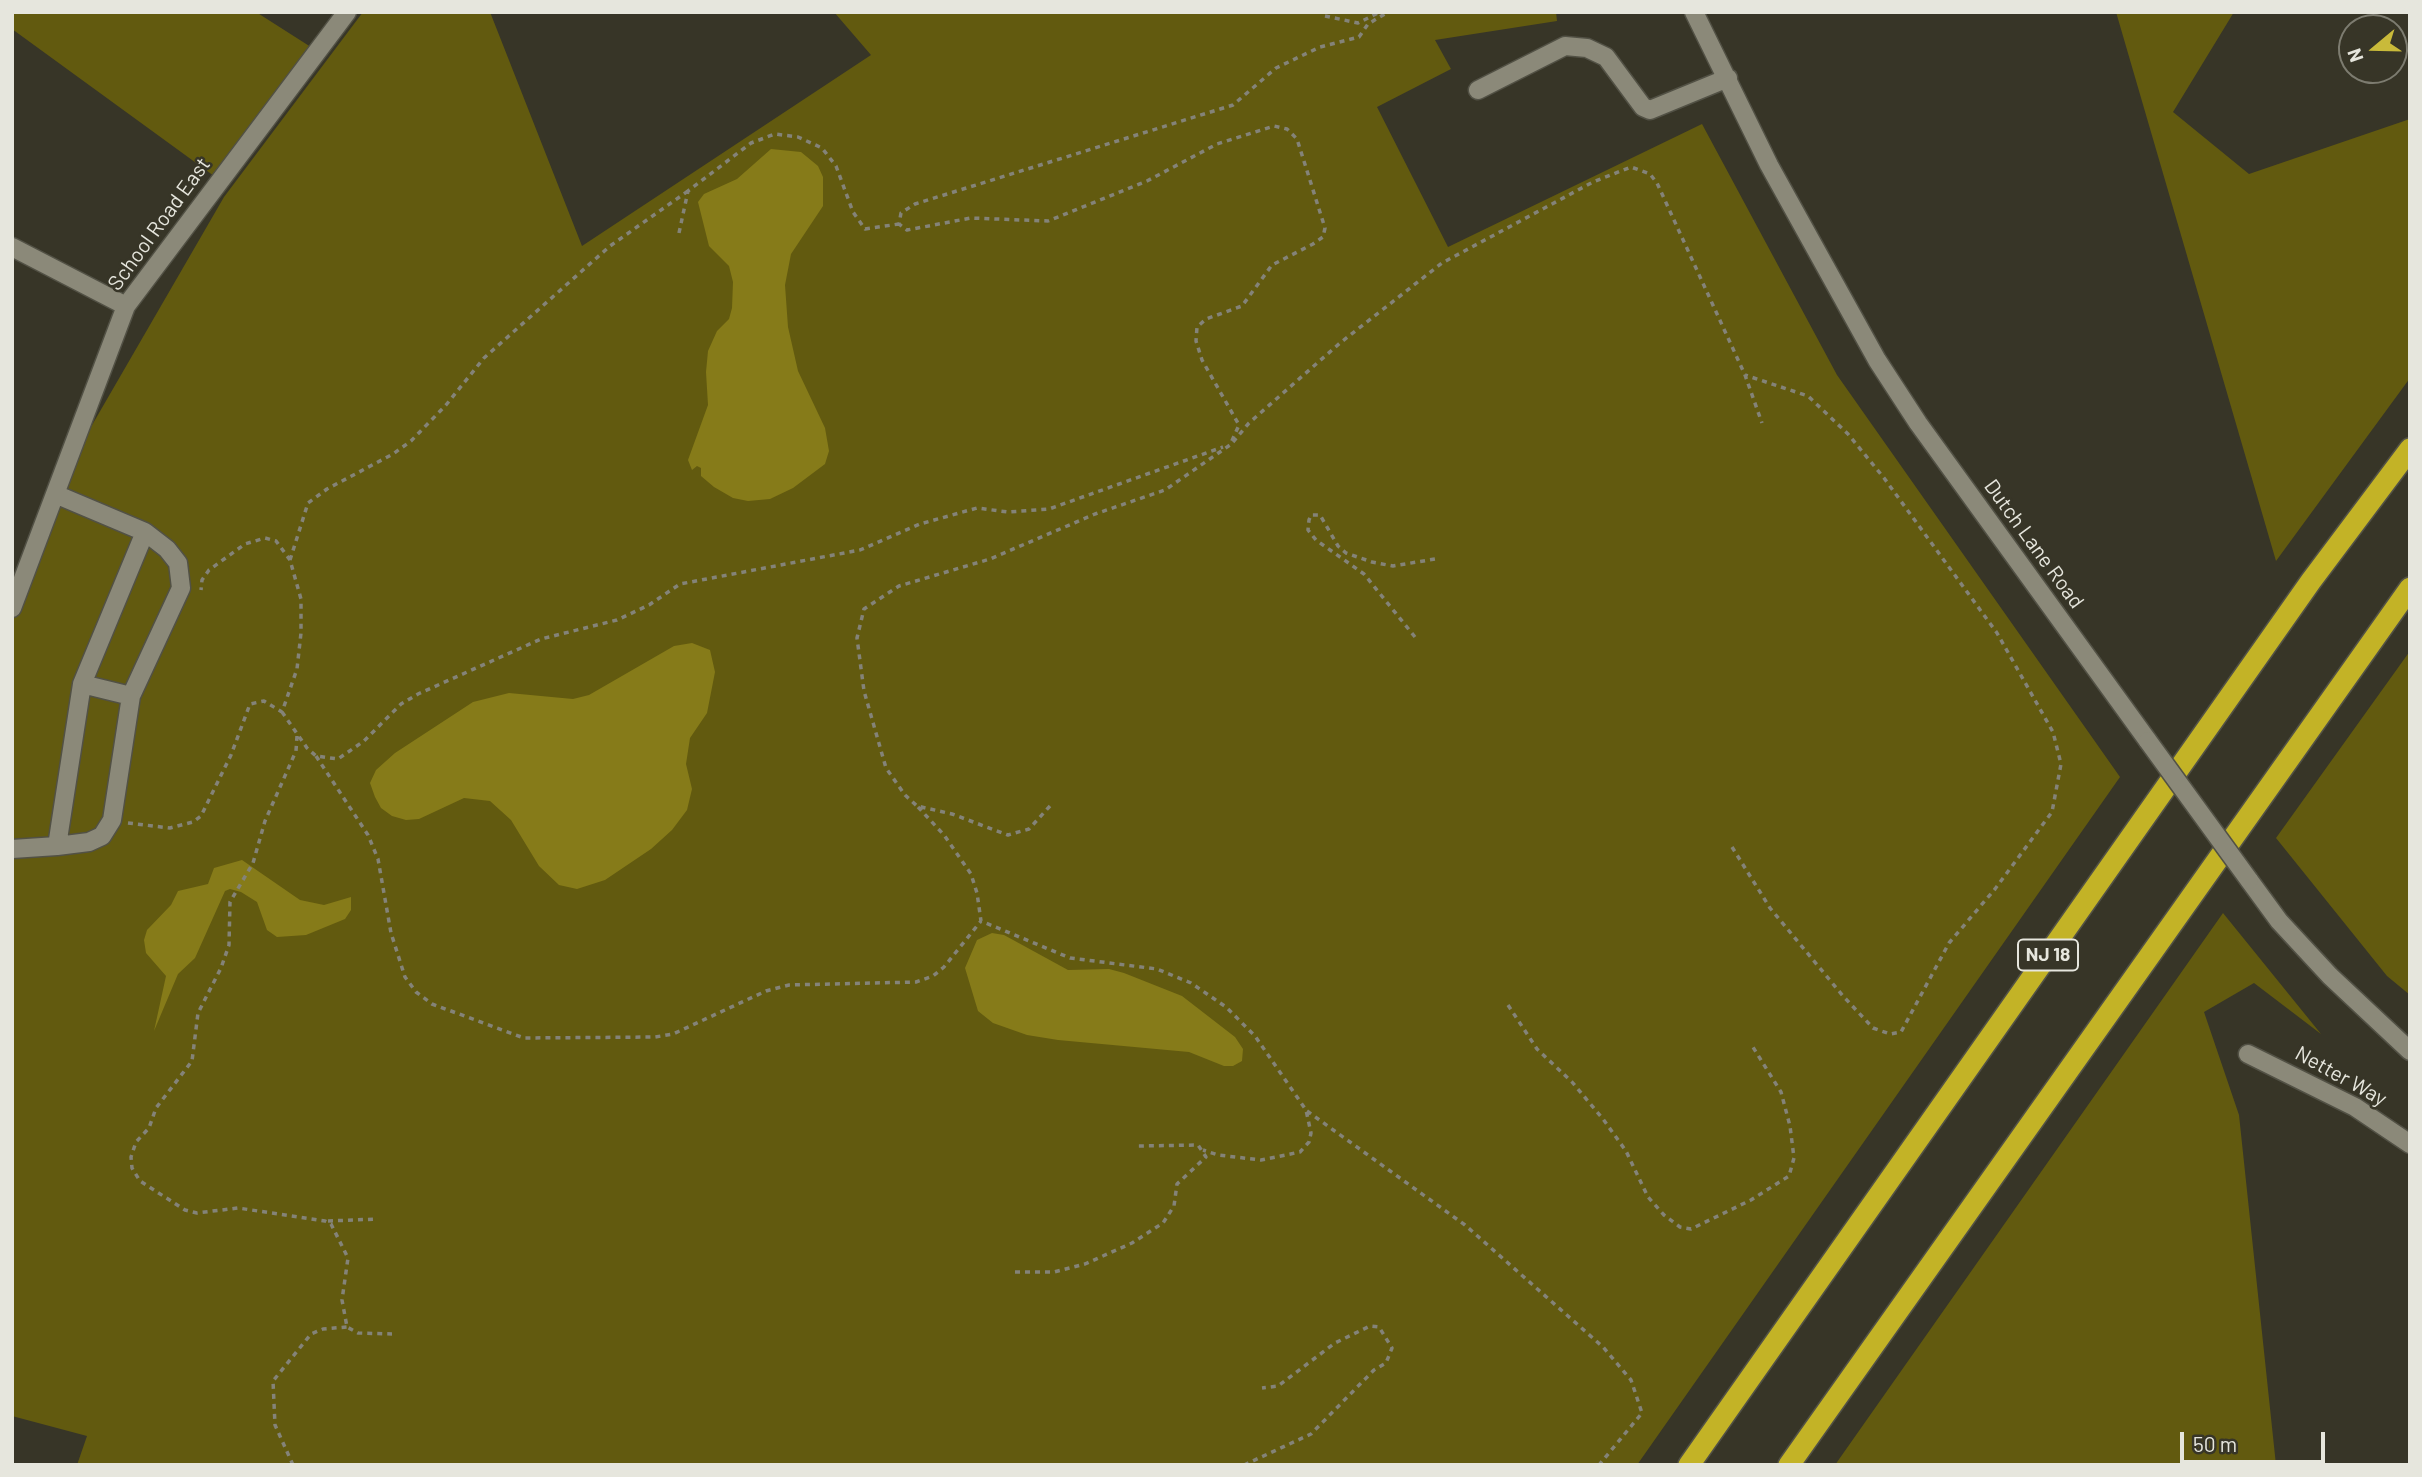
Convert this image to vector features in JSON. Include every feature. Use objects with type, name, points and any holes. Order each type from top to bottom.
[{"type":"highway","name":"NJ 18","points":[[1689,1465],[2311,581],[2410,449]]},
{"type":"highway","points":[[1789,1465],[2410,588]]},
{"type":"street","name":"School Road East","points":[[12,608],[126,306],[347,12]]},
{"type":"street","name":"Dutch Lane Road","points":[[1694,12],[1775,176],[1877,360],[1918,423],[2279,921],[2330,976],[2410,1051]]},
{"type":"street","points":[[1478,90],[1565,46],[1587,48],[1606,57],[1643,107],[1650,110],[1728,78]]},
{"type":"street","points":[[12,247],[126,306]]},
{"type":"street","points":[[12,849],[89,842],[102,836],[113,820],[131,696],[180,588],[178,563],[167,548],[145,532],[55,495]]},
{"type":"street","points":[[57,846],[82,684],[145,532]]},
{"type":"street","points":[[82,684],[131,696]]},
{"type":"street","name":"Netter Way","points":[[2248,1054],[2355,1107],[2410,1144]]},
{"type":"path","points":[[1325,16],[1358,23],[1380,12]]},
{"type":"path","points":[[899,224],[901,213],[915,204],[1233,105],[1276,68],[1320,47],[1359,37],[1368,24],[1388,12]]},
{"type":"path","points":[[290,560],[308,503],[327,489],[393,454],[411,441],[446,405],[484,358],[610,246],[751,143],[775,134],[812,142],[830,157],[853,212],[865,229],[899,224],[907,230],[971,218],[1048,221],[1147,181],[1217,144],[1264,128],[1287,129],[1299,146],[1325,228],[1322,237],[1272,265],[1242,306],[1206,319],[1197,327],[1196,341],[1202,360],[1239,425],[1230,445],[1049,509],[1007,512],[977,508],[920,524],[860,550],[741,575],[688,581],[670,588],[649,605],[617,620],[541,639],[486,662],[401,704],[363,741],[338,759],[316,756]]},
{"type":"path","points":[[113,820],[170,828],[193,822],[209,804],[250,704],[264,701],[282,712],[297,736],[316,756],[368,835],[378,859],[391,933],[405,977],[416,992],[432,1004],[524,1038],[654,1037],[673,1034],[766,991],[789,985],[916,982],[933,976],[944,967],[981,921],[978,893],[971,874],[944,835],[896,785],[876,741],[857,659],[856,638],[864,609],[899,586],[990,559],[1095,514],[1165,491],[1230,445],[1249,423],[1340,343],[1443,262],[1623,167],[1640,170],[1657,183],[1745,375],[1762,423]]},
{"type":"path","points":[[679,233],[688,191]]},
{"type":"path","points":[[1732,847],[1770,908],[1843,996],[1873,1028],[1890,1034],[1901,1032],[1949,943],[1995,889],[2052,812],[2061,764],[2053,732],[1997,633],[1884,478],[1848,434],[1808,396],[1745,375]]},
{"type":"path","points":[[1415,637],[1364,574],[1316,540],[1308,530],[1309,520],[1316,513],[1321,515],[1338,547],[1346,553],[1372,562],[1393,566],[1435,559]]},
{"type":"path","points":[[180,588],[201,591],[202,580],[209,570],[256,539],[276,541],[290,560],[301,599],[302,632],[297,669],[282,712]]},
{"type":"path","points":[[297,736],[296,751],[265,821],[249,872],[235,894],[229,915],[229,945],[222,968],[198,1013],[191,1060],[156,1108],[149,1128],[136,1142],[131,1157],[132,1168],[140,1181],[185,1210],[197,1213],[238,1208],[326,1221],[378,1219]]},
{"type":"path","points":[[917,806],[952,814],[1009,835],[1029,829],[1051,806]]},
{"type":"path","points":[[981,921],[1070,958],[1117,961],[1157,969],[1191,984],[1226,1007],[1255,1036],[1306,1110],[1465,1225],[1603,1347],[1631,1380],[1642,1413],[1600,1465]]},
{"type":"path","points":[[1508,1005],[1537,1049],[1572,1082],[1604,1119],[1626,1151],[1648,1196],[1664,1215],[1680,1227],[1691,1229],[1751,1200],[1788,1176],[1794,1158],[1790,1126],[1781,1092],[1751,1044]]},
{"type":"path","points":[[1203,1150],[1218,1155],[1261,1160],[1300,1152],[1306,1148],[1311,1133],[1306,1110]]},
{"type":"path","points":[[1015,1272],[1054,1272],[1085,1264],[1132,1243],[1171,1214],[1177,1184],[1188,1171],[1204,1162],[1206,1157],[1203,1150],[1198,1144],[1189,1143],[1137,1146]]},
{"type":"path","points":[[326,1221],[331,1224],[348,1258],[342,1300],[347,1327]]},
{"type":"path","points":[[1244,1465],[1311,1434],[1374,1370],[1386,1363],[1392,1348],[1379,1326],[1370,1326],[1335,1343],[1278,1386],[1262,1388]]},
{"type":"path","points":[[293,1465],[275,1425],[273,1381],[311,1334],[323,1329],[347,1327],[358,1332],[392,1334]]},
{"type":"shaded area","points":[[12,12],[256,12],[314,49],[214,176],[12,29]]},
{"type":"shaded area","points":[[363,12],[490,12],[582,246],[871,55],[834,12],[1556,12],[1557,21],[1435,40],[1451,69],[1377,107],[1448,247],[1702,124],[1837,375],[2120,777],[1637,1465],[77,1465],[87,1436],[12,1416],[12,594],[88,432],[224,197]]},
{"type":"shaded area","points":[[2116,12],[2234,12],[2173,112],[2249,174],[2410,119],[2410,378],[2276,561]]},
{"type":"shaded area","points":[[771,149],[801,152],[818,166],[823,177],[823,206],[791,254],[785,285],[788,327],[798,371],[825,428],[829,451],[825,464],[793,488],[770,499],[748,501],[733,498],[714,487],[701,476],[701,468],[697,466],[692,470],[688,460],[708,405],[708,351],[717,331],[729,319],[732,308],[733,282],[729,266],[709,246],[698,202],[704,194],[737,179]]},
{"type":"shaded area","points":[[692,643],[710,650],[715,672],[707,713],[690,738],[686,764],[692,789],[687,810],[672,830],[651,849],[605,880],[577,889],[559,885],[539,866],[511,820],[490,801],[464,798],[419,819],[406,820],[392,816],[381,808],[375,797],[370,783],[376,770],[395,753],[473,702],[509,693],[573,699],[589,695],[674,646]]},
{"type":"shaded area","points":[[2410,651],[2410,995],[2387,976],[2276,838]]},
{"type":"shaded area","points":[[242,860],[300,900],[324,905],[351,897],[351,910],[345,919],[306,935],[277,937],[267,930],[257,902],[241,892],[230,889],[225,891],[195,958],[178,974],[154,1031],[166,976],[146,953],[144,940],[147,930],[171,905],[178,891],[208,884],[214,868]]},
{"type":"shaded area","points":[[2223,913],[2321,1034],[2254,983],[2204,1012],[2239,1115],[2276,1465],[1835,1465]]},
{"type":"shaded area","points":[[992,933],[1004,935],[1068,970],[1109,969],[1182,996],[1235,1037],[1243,1049],[1242,1061],[1233,1066],[1224,1066],[1189,1052],[1058,1040],[1027,1035],[993,1023],[978,1011],[965,968],[977,940]]}]
